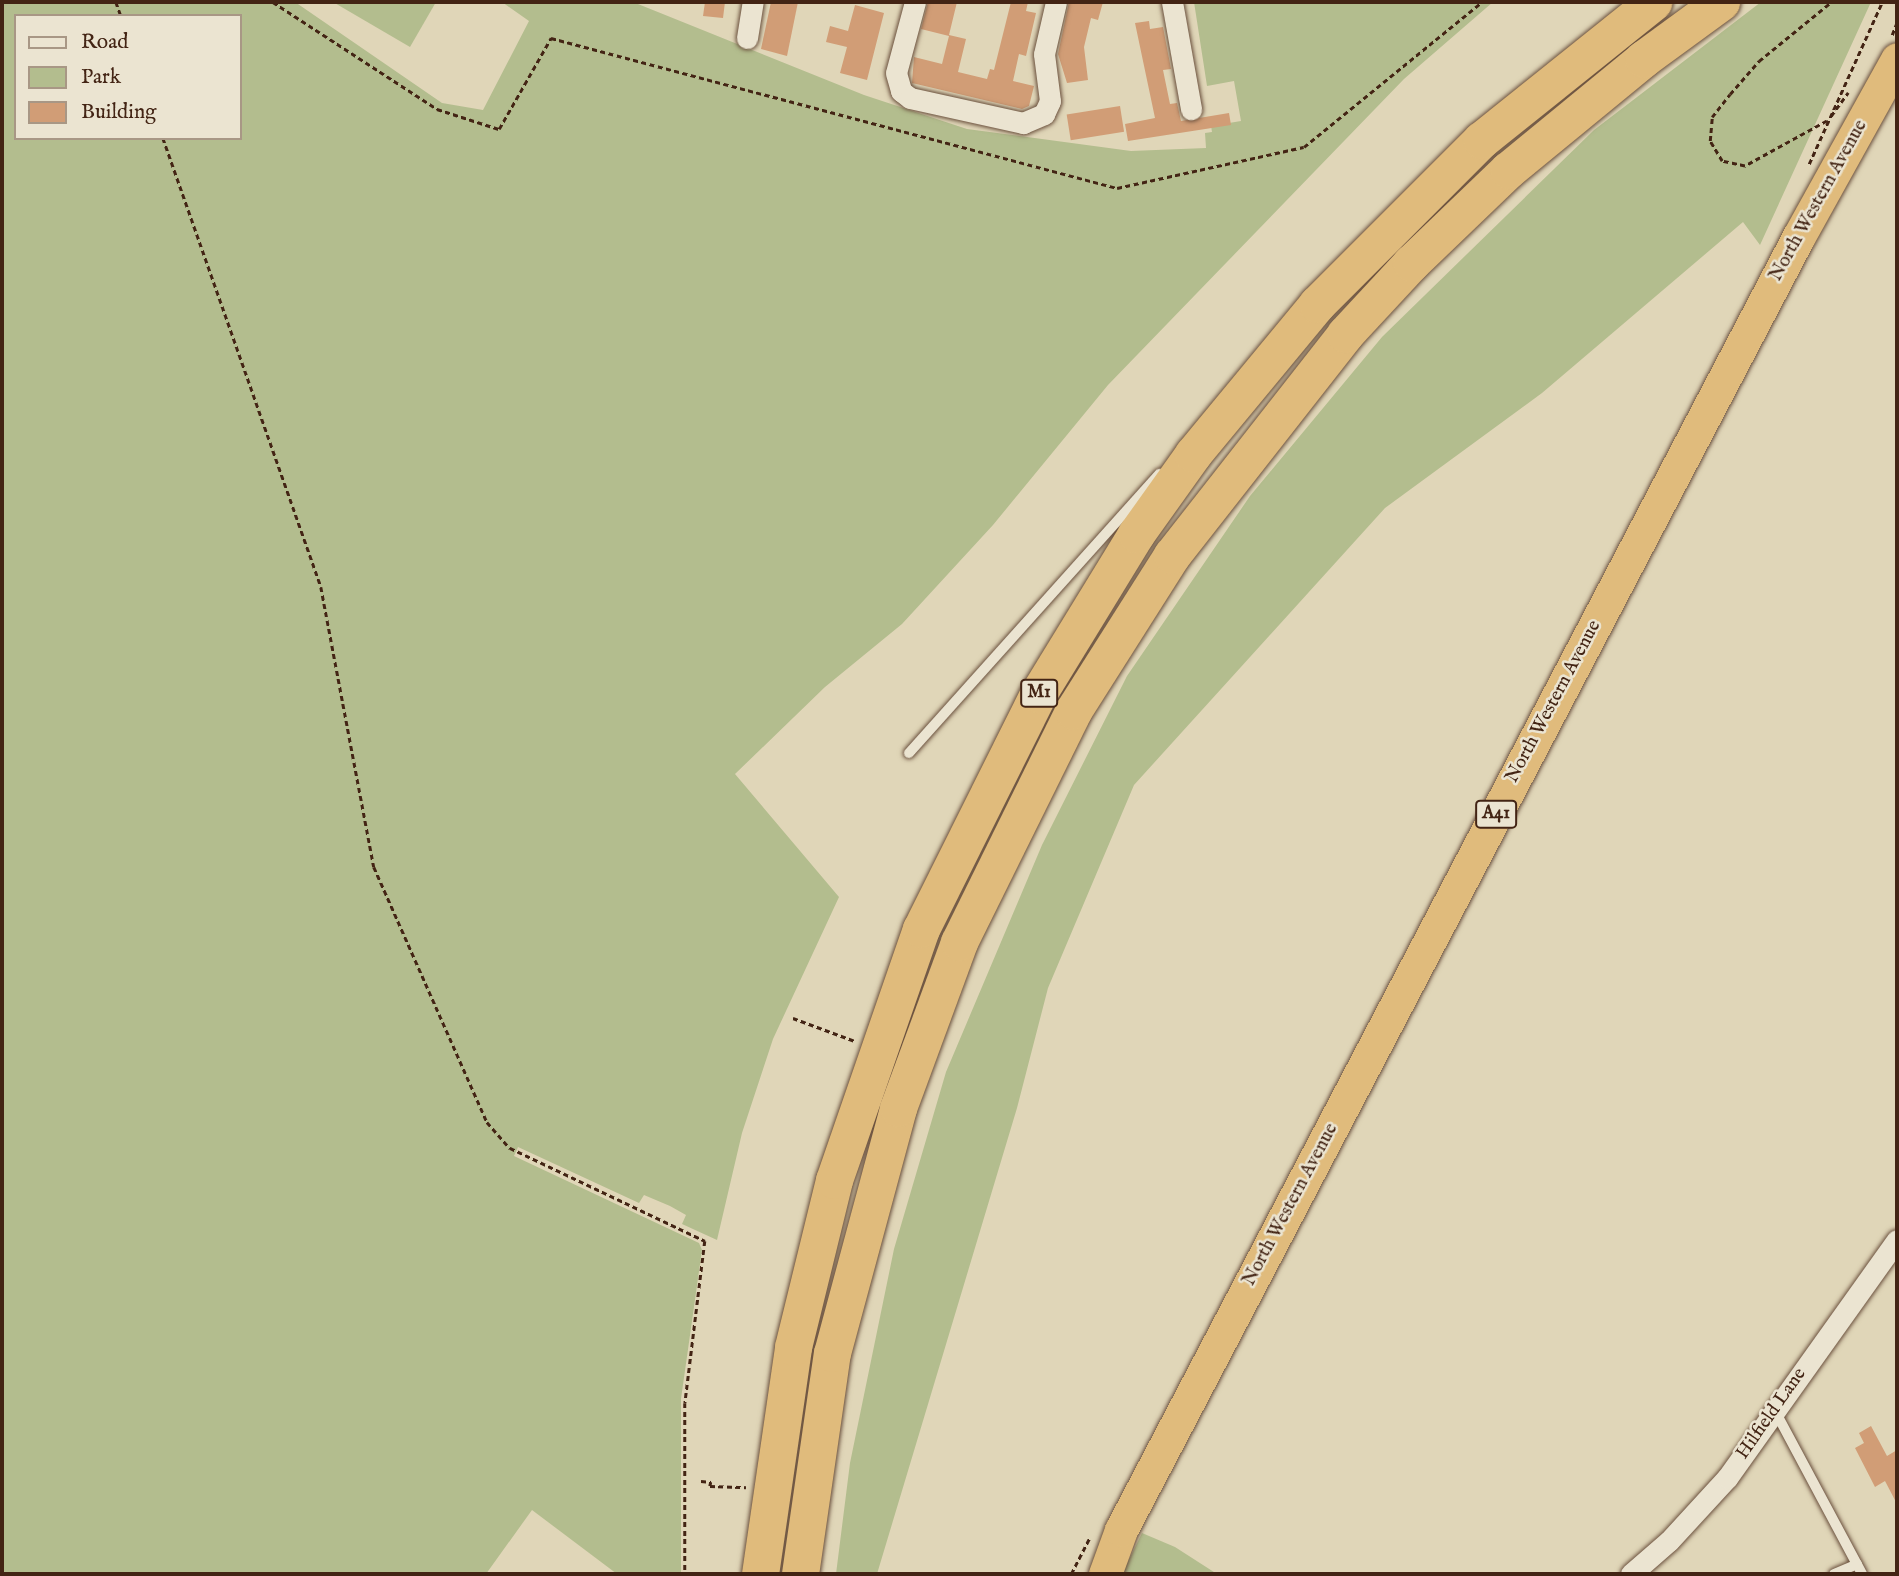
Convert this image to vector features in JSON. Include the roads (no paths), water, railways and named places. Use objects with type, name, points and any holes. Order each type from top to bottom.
[{"type":"highway","name":"M1","points":[[760,1574],[796,1333],[834,1180],[877,1048],[927,918],[1038,694],[1136,534],[1254,377],[1429,188],[1548,83],[1653,2]]},
{"type":"highway","name":"M1","points":[[800,1574],[832,1353],[898,1108],[959,942],[1073,712],[1172,555],[1345,334],[1411,263],[1508,170],[1643,59],[1721,2]]},
{"type":"highway","name":"North Western Avenue","points":[[1105,1574],[1121,1530],[1894,48]]},
{"type":"street","points":[[747,38],[753,2]]},
{"type":"street","points":[[915,2],[896,73],[901,91],[910,98],[1023,123],[1044,114],[1050,102],[1044,54],[1056,2]]},
{"type":"street","points":[[1172,2],[1191,109]]},
{"type":"street","name":"Hilfield Lane","points":[[1631,1574],[1705,1505],[1897,1240]]},
{"type":"lane","points":[[909,753],[1113,521],[1254,377]]},
{"type":"lane","points":[[1774,1409],[1860,1569],[1834,1574]]}]
